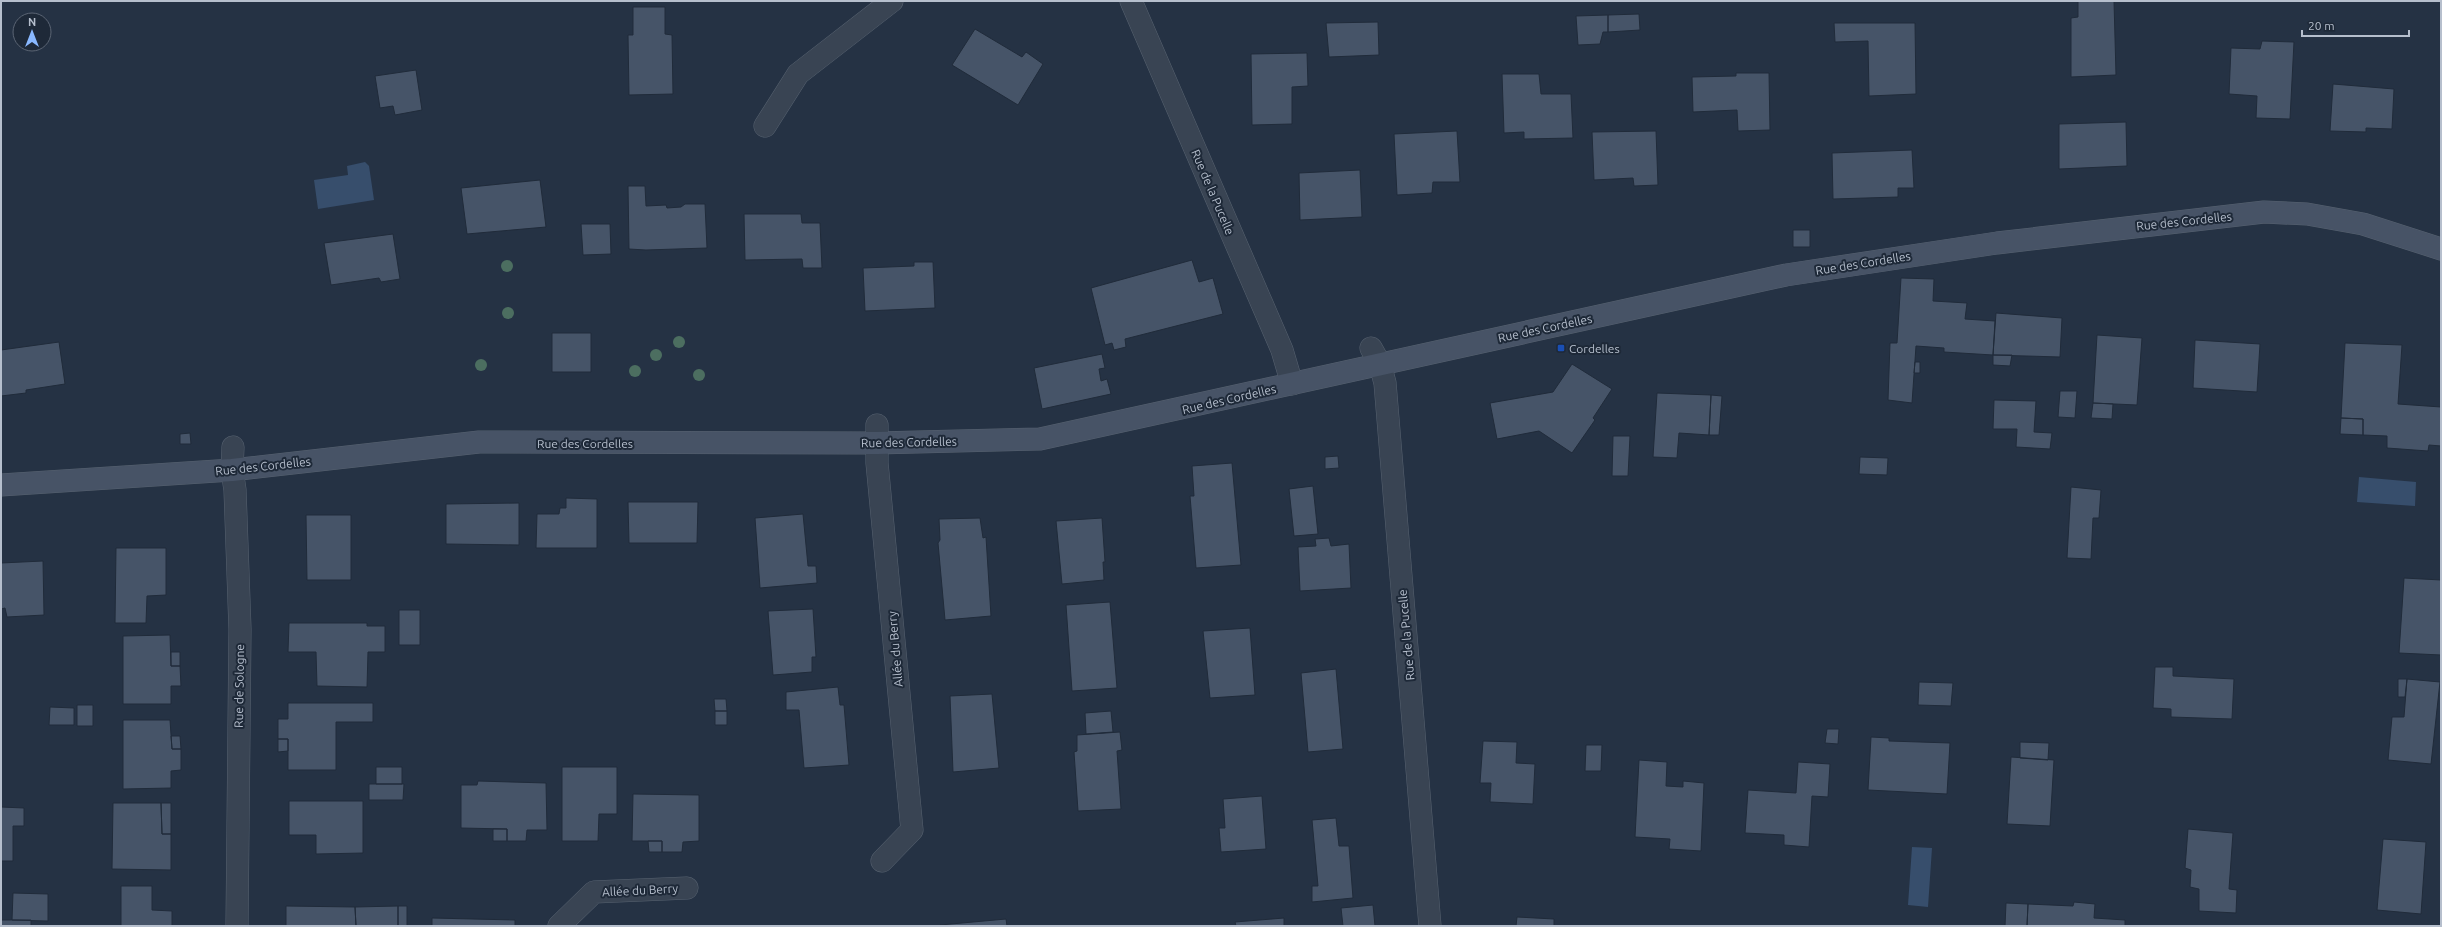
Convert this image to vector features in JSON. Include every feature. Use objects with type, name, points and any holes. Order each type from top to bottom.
[{"type":"street","points":[[765,126],[798,74],[892,1]]},
{"type":"street","name":"Rue de la Pucelle","points":[[1131,1],[1282,350],[1292,384]]},
{"type":"street","name":"Rue des Cordelles","points":[[1,485],[232,470],[479,442],[877,434],[1040,439],[1292,384],[1375,356],[1786,275],[1997,243],[2264,212],[2307,214],[2362,224],[2441,249]]},
{"type":"street","name":"Rue de la Pucelle","points":[[1375,356],[1385,382],[1430,926]]},
{"type":"street","name":"Allée du Berry","points":[[877,434],[912,830],[882,861]]},
{"type":"street","name":"Rue de Sologne","points":[[233,447],[232,470],[235,490],[240,628],[237,926]]},
{"type":"street","name":"Allée du Berry","points":[[559,926],[594,892],[687,888]]},
{"type":"water","points":[[365,162],[369,166],[374,200],[318,209],[314,180],[348,175],[347,166]]},
{"type":"water","points":[[2359,477],[2416,482],[2415,506],[2357,502]]},
{"type":"water","points":[[1912,847],[1932,848],[1928,907],[1908,905]]},
{"type":"building","points":[[2078,1],[2114,1],[2116,75],[2071,77],[2071,18],[2078,17]]},
{"type":"building","points":[[633,7],[665,7],[665,34],[672,35],[673,94],[629,95],[628,35],[633,35]]},
{"type":"building","points":[[1639,14],[1640,30],[1608,32],[1608,15]]},
{"type":"building","points":[[1608,15],[1608,32],[1603,32],[1600,44],[1578,45],[1576,16]]},
{"type":"building","points":[[1378,22],[1379,55],[1329,57],[1326,23]]},
{"type":"building","points":[[1834,23],[1915,23],[1916,94],[1869,96],[1868,41],[1835,42]]},
{"type":"building","points":[[975,29],[1022,57],[1026,52],[1043,64],[1018,105],[952,65]]},
{"type":"building","points":[[2262,41],[2294,42],[2290,119],[2256,118],[2257,96],[2229,94],[2231,48],[2260,49]]},
{"type":"building","points":[[1307,53],[1308,86],[1292,87],[1292,124],[1252,125],[1251,54]]},
{"type":"building","points":[[416,70],[422,110],[395,115],[393,106],[380,108],[375,76]]},
{"type":"building","points":[[1736,73],[1769,73],[1770,130],[1738,131],[1737,110],[1693,112],[1692,77],[1736,76]]},
{"type":"building","points":[[1502,74],[1539,74],[1541,94],[1571,94],[1573,138],[1524,139],[1524,132],[1504,133]]},
{"type":"building","points":[[2333,84],[2394,89],[2392,129],[2366,128],[2366,132],[2330,131]]},
{"type":"building","points":[[2126,122],[2127,166],[2059,169],[2059,124]]},
{"type":"building","points":[[1457,131],[1460,182],[1433,182],[1432,193],[1397,195],[1394,134]]},
{"type":"building","points":[[1656,131],[1658,185],[1634,186],[1633,178],[1594,180],[1592,132]]},
{"type":"building","points":[[1912,150],[1914,188],[1898,188],[1898,197],[1833,199],[1832,153]]},
{"type":"building","points":[[1360,170],[1362,217],[1300,220],[1299,173]]},
{"type":"building","points":[[540,180],[546,227],[467,234],[461,188]]},
{"type":"building","points":[[628,186],[645,186],[646,206],[666,205],[667,208],[681,207],[685,204],[705,204],[707,248],[646,250],[629,249]]},
{"type":"building","points":[[744,214],[801,214],[802,223],[820,223],[822,268],[803,268],[802,259],[745,260]]},
{"type":"building","points":[[581,224],[610,224],[611,254],[583,255]]},
{"type":"building","points":[[1793,230],[1810,230],[1810,247],[1793,247]]},
{"type":"building","points":[[393,234],[400,279],[381,282],[379,278],[331,285],[324,243]]},
{"type":"building","points":[[1192,260],[1199,282],[1213,278],[1223,314],[1125,339],[1126,347],[1114,350],[1112,343],[1105,345],[1091,288]]},
{"type":"building","points":[[914,262],[933,262],[935,308],[865,311],[863,268],[914,266]]},
{"type":"building","points":[[1901,278],[1934,279],[1933,301],[1967,303],[1965,319],[1995,321],[1993,355],[1944,352],[1944,348],[1916,346],[1912,403],[1888,400],[1890,343],[1897,343]]},
{"type":"building","points":[[1996,313],[2062,318],[2060,357],[1993,355]]},
{"type":"building","points":[[552,333],[591,333],[591,372],[552,372]]},
{"type":"building","points":[[2097,335],[2142,338],[2137,405],[2093,403]]},
{"type":"building","points":[[2195,340],[2260,344],[2257,392],[2193,388]]},
{"type":"building","points":[[59,342],[65,384],[26,390],[26,393],[1,396],[1,350]]},
{"type":"building","points":[[2345,343],[2402,345],[2398,404],[2441,407],[2441,446],[2429,445],[2428,451],[2387,448],[2387,436],[2363,435],[2363,419],[2341,418]]},
{"type":"building","points":[[1102,354],[1105,368],[1099,369],[1101,381],[1107,379],[1111,394],[1042,409],[1034,368]]},
{"type":"building","points":[[1993,355],[2012,355],[2010,366],[1993,365]]},
{"type":"building","points":[[1915,362],[1920,362],[1920,373],[1914,373]]},
{"type":"building","points":[[1572,364],[1612,389],[1593,418],[1595,420],[1572,453],[1539,431],[1497,439],[1490,403],[1553,392]]},
{"type":"building","points":[[2060,391],[2077,391],[2075,418],[2058,417]]},
{"type":"building","points":[[1657,393],[1711,395],[1709,435],[1679,433],[1677,458],[1653,457]]},
{"type":"building","points":[[1711,395],[1722,396],[1719,435],[1709,435]]},
{"type":"building","points":[[1994,400],[2036,401],[2034,432],[2052,433],[2050,449],[2016,447],[2017,429],[1993,429]]},
{"type":"building","points":[[2093,403],[2113,404],[2112,419],[2091,418]]},
{"type":"building","points":[[2341,418],[2363,419],[2363,435],[2340,434]]},
{"type":"building","points":[[190,433],[191,444],[180,444],[180,434]]},
{"type":"building","points":[[1613,436],[1630,436],[1628,476],[1612,476]]},
{"type":"building","points":[[1338,456],[1339,468],[1325,469],[1325,457]]},
{"type":"building","points":[[1860,457],[1888,458],[1887,475],[1859,474]]},
{"type":"building","points":[[1232,463],[1241,565],[1196,568],[1190,496],[1194,496],[1192,466]]},
{"type":"building","points":[[1313,486],[1318,534],[1294,536],[1289,489]]},
{"type":"building","points":[[2071,487],[2101,490],[2099,518],[2093,518],[2091,559],[2067,558]]},
{"type":"building","points":[[566,498],[597,499],[597,548],[536,548],[537,514],[559,514],[560,508],[566,508]]},
{"type":"building","points":[[628,502],[698,502],[697,543],[629,543]]},
{"type":"building","points":[[519,503],[519,545],[446,544],[446,504]]},
{"type":"building","points":[[803,514],[808,566],[816,566],[817,583],[760,588],[755,518]]},
{"type":"building","points":[[306,515],[351,515],[351,580],[307,580]]},
{"type":"building","points":[[980,518],[983,538],[986,537],[991,616],[945,620],[938,543],[940,540],[939,519]]},
{"type":"building","points":[[1102,518],[1105,562],[1103,562],[1104,580],[1062,584],[1056,521]]},
{"type":"building","points":[[1329,538],[1331,546],[1349,544],[1351,588],[1300,591],[1298,547],[1316,546],[1315,539]]},
{"type":"building","points":[[116,548],[166,548],[166,595],[147,596],[146,623],[115,623]]},
{"type":"building","points":[[43,561],[44,615],[7,617],[5,608],[1,609],[1,563]]},
{"type":"building","points":[[2404,578],[2441,580],[2441,655],[2399,653]]},
{"type":"building","points":[[1110,602],[1117,688],[1072,691],[1066,605]]},
{"type":"building","points":[[813,609],[816,657],[812,657],[812,672],[773,675],[768,611]]},
{"type":"building","points":[[399,610],[420,610],[420,645],[399,645]]},
{"type":"building","points":[[289,623],[367,623],[367,626],[385,626],[385,652],[368,652],[367,687],[317,686],[316,652],[288,652]]},
{"type":"building","points":[[1250,628],[1255,695],[1210,698],[1203,631]]},
{"type":"building","points":[[170,635],[171,666],[180,666],[181,686],[171,686],[171,704],[123,704],[123,636]]},
{"type":"building","points":[[171,652],[180,652],[180,666],[171,666]]},
{"type":"building","points":[[2155,667],[2173,667],[2173,676],[2234,679],[2232,719],[2171,717],[2171,709],[2153,708]]},
{"type":"building","points":[[1336,669],[1343,749],[1308,752],[1301,673]]},
{"type":"building","points":[[2398,679],[2407,679],[2405,697],[2398,697]]},
{"type":"building","points":[[2407,679],[2440,682],[2431,764],[2388,760],[2392,717],[2404,717]]},
{"type":"building","points":[[1919,682],[1953,683],[1951,706],[1918,705]]},
{"type":"building","points":[[838,687],[840,705],[844,705],[849,765],[804,768],[799,710],[786,710],[786,692]]},
{"type":"building","points":[[992,694],[999,768],[953,772],[950,696]]},
{"type":"building","points":[[714,699],[726,699],[727,711],[715,711]]},
{"type":"building","points":[[288,703],[373,703],[373,722],[336,722],[336,770],[288,770],[288,739],[278,739],[278,719],[288,719]]},
{"type":"building","points":[[77,705],[93,705],[93,726],[77,726]]},
{"type":"building","points":[[50,707],[74,708],[74,725],[49,725]]},
{"type":"building","points":[[715,711],[727,711],[727,725],[715,725]]},
{"type":"building","points":[[1111,711],[1113,732],[1086,734],[1085,713]]},
{"type":"building","points":[[123,720],[170,720],[172,749],[181,749],[181,770],[171,771],[171,788],[123,789]]},
{"type":"building","points":[[1827,729],[1839,729],[1838,744],[1825,743]]},
{"type":"building","points":[[1120,732],[1122,750],[1117,751],[1121,809],[1078,811],[1074,752],[1077,751],[1077,735]]},
{"type":"building","points":[[171,736],[180,736],[181,749],[172,749]]},
{"type":"building","points":[[1871,737],[1889,738],[1889,741],[1950,743],[1947,794],[1868,790]]},
{"type":"building","points":[[278,739],[288,739],[288,751],[278,752]]},
{"type":"building","points":[[1483,741],[1517,742],[1516,763],[1535,764],[1533,804],[1490,802],[1491,783],[1480,783]]},
{"type":"building","points":[[2020,742],[2049,743],[2048,760],[2020,758]]},
{"type":"building","points":[[1586,745],[1602,745],[1601,771],[1585,771]]},
{"type":"building","points":[[2011,757],[2054,760],[2050,826],[2007,824]]},
{"type":"building","points":[[1639,760],[1667,762],[1666,786],[1683,787],[1683,781],[1704,783],[1701,851],[1669,849],[1670,839],[1635,837]]},
{"type":"building","points":[[1798,762],[1830,764],[1828,797],[1812,796],[1809,847],[1784,845],[1784,835],[1745,833],[1748,790],[1796,793]]},
{"type":"building","points":[[376,767],[402,767],[402,784],[376,784]]},
{"type":"building","points":[[562,767],[617,767],[617,814],[599,814],[598,841],[562,841]]},
{"type":"building","points":[[478,781],[546,783],[547,830],[527,830],[526,841],[507,841],[507,829],[461,828],[461,785],[477,785]]},
{"type":"building","points":[[369,784],[404,784],[403,800],[369,800]]},
{"type":"building","points":[[633,794],[699,795],[699,841],[683,842],[682,852],[662,852],[662,841],[632,841]]},
{"type":"building","points":[[1262,796],[1266,849],[1221,852],[1219,828],[1225,828],[1223,799]]},
{"type":"building","points":[[289,801],[363,801],[363,853],[316,854],[316,835],[289,835]]},
{"type":"building","points":[[113,803],[161,803],[162,834],[171,834],[171,870],[112,869]]},
{"type":"building","points":[[161,803],[171,803],[171,834],[162,834]]},
{"type":"building","points":[[1,807],[24,808],[24,826],[13,826],[13,861],[1,861]]},
{"type":"building","points":[[1336,818],[1339,846],[1349,846],[1353,898],[1312,902],[1312,886],[1318,886],[1312,820]]},
{"type":"building","points":[[493,829],[507,829],[507,841],[493,841]]},
{"type":"building","points":[[2188,829],[2233,833],[2229,889],[2237,890],[2236,913],[2199,911],[2199,889],[2190,887],[2191,870],[2185,868]]},
{"type":"building","points":[[2383,839],[2426,842],[2421,914],[2377,910]]},
{"type":"building","points":[[648,841],[662,841],[662,852],[649,852]]},
{"type":"building","points":[[121,886],[152,886],[152,910],[172,911],[172,926],[121,926]]},
{"type":"building","points":[[13,893],[48,894],[48,921],[12,920]]},
{"type":"building","points":[[2074,902],[2095,904],[2094,918],[2125,920],[2125,926],[2027,926],[2028,904],[2073,906]]},
{"type":"building","points":[[2006,903],[2028,904],[2027,926],[2005,926]]},
{"type":"building","points":[[1373,905],[1375,926],[1343,926],[1341,908]]},
{"type":"building","points":[[286,906],[355,907],[356,926],[286,926]]},
{"type":"building","points":[[398,906],[407,906],[407,926],[398,926]]},
{"type":"building","points":[[398,906],[398,926],[356,926],[355,907]]},
{"type":"building","points":[[1517,917],[1554,919],[1554,926],[1516,926]]},
{"type":"building","points":[[432,918],[515,920],[515,926],[432,926]]},
{"type":"building","points":[[1284,918],[1284,926],[1236,926],[1235,922]]},
{"type":"building","points":[[1006,919],[1007,926],[940,926],[940,925]]},
{"type":"building","points":[[1,920],[31,920],[31,926],[1,926]]},
{"type":"place","name":"Cordelles","points":[[1561,348]]}]
